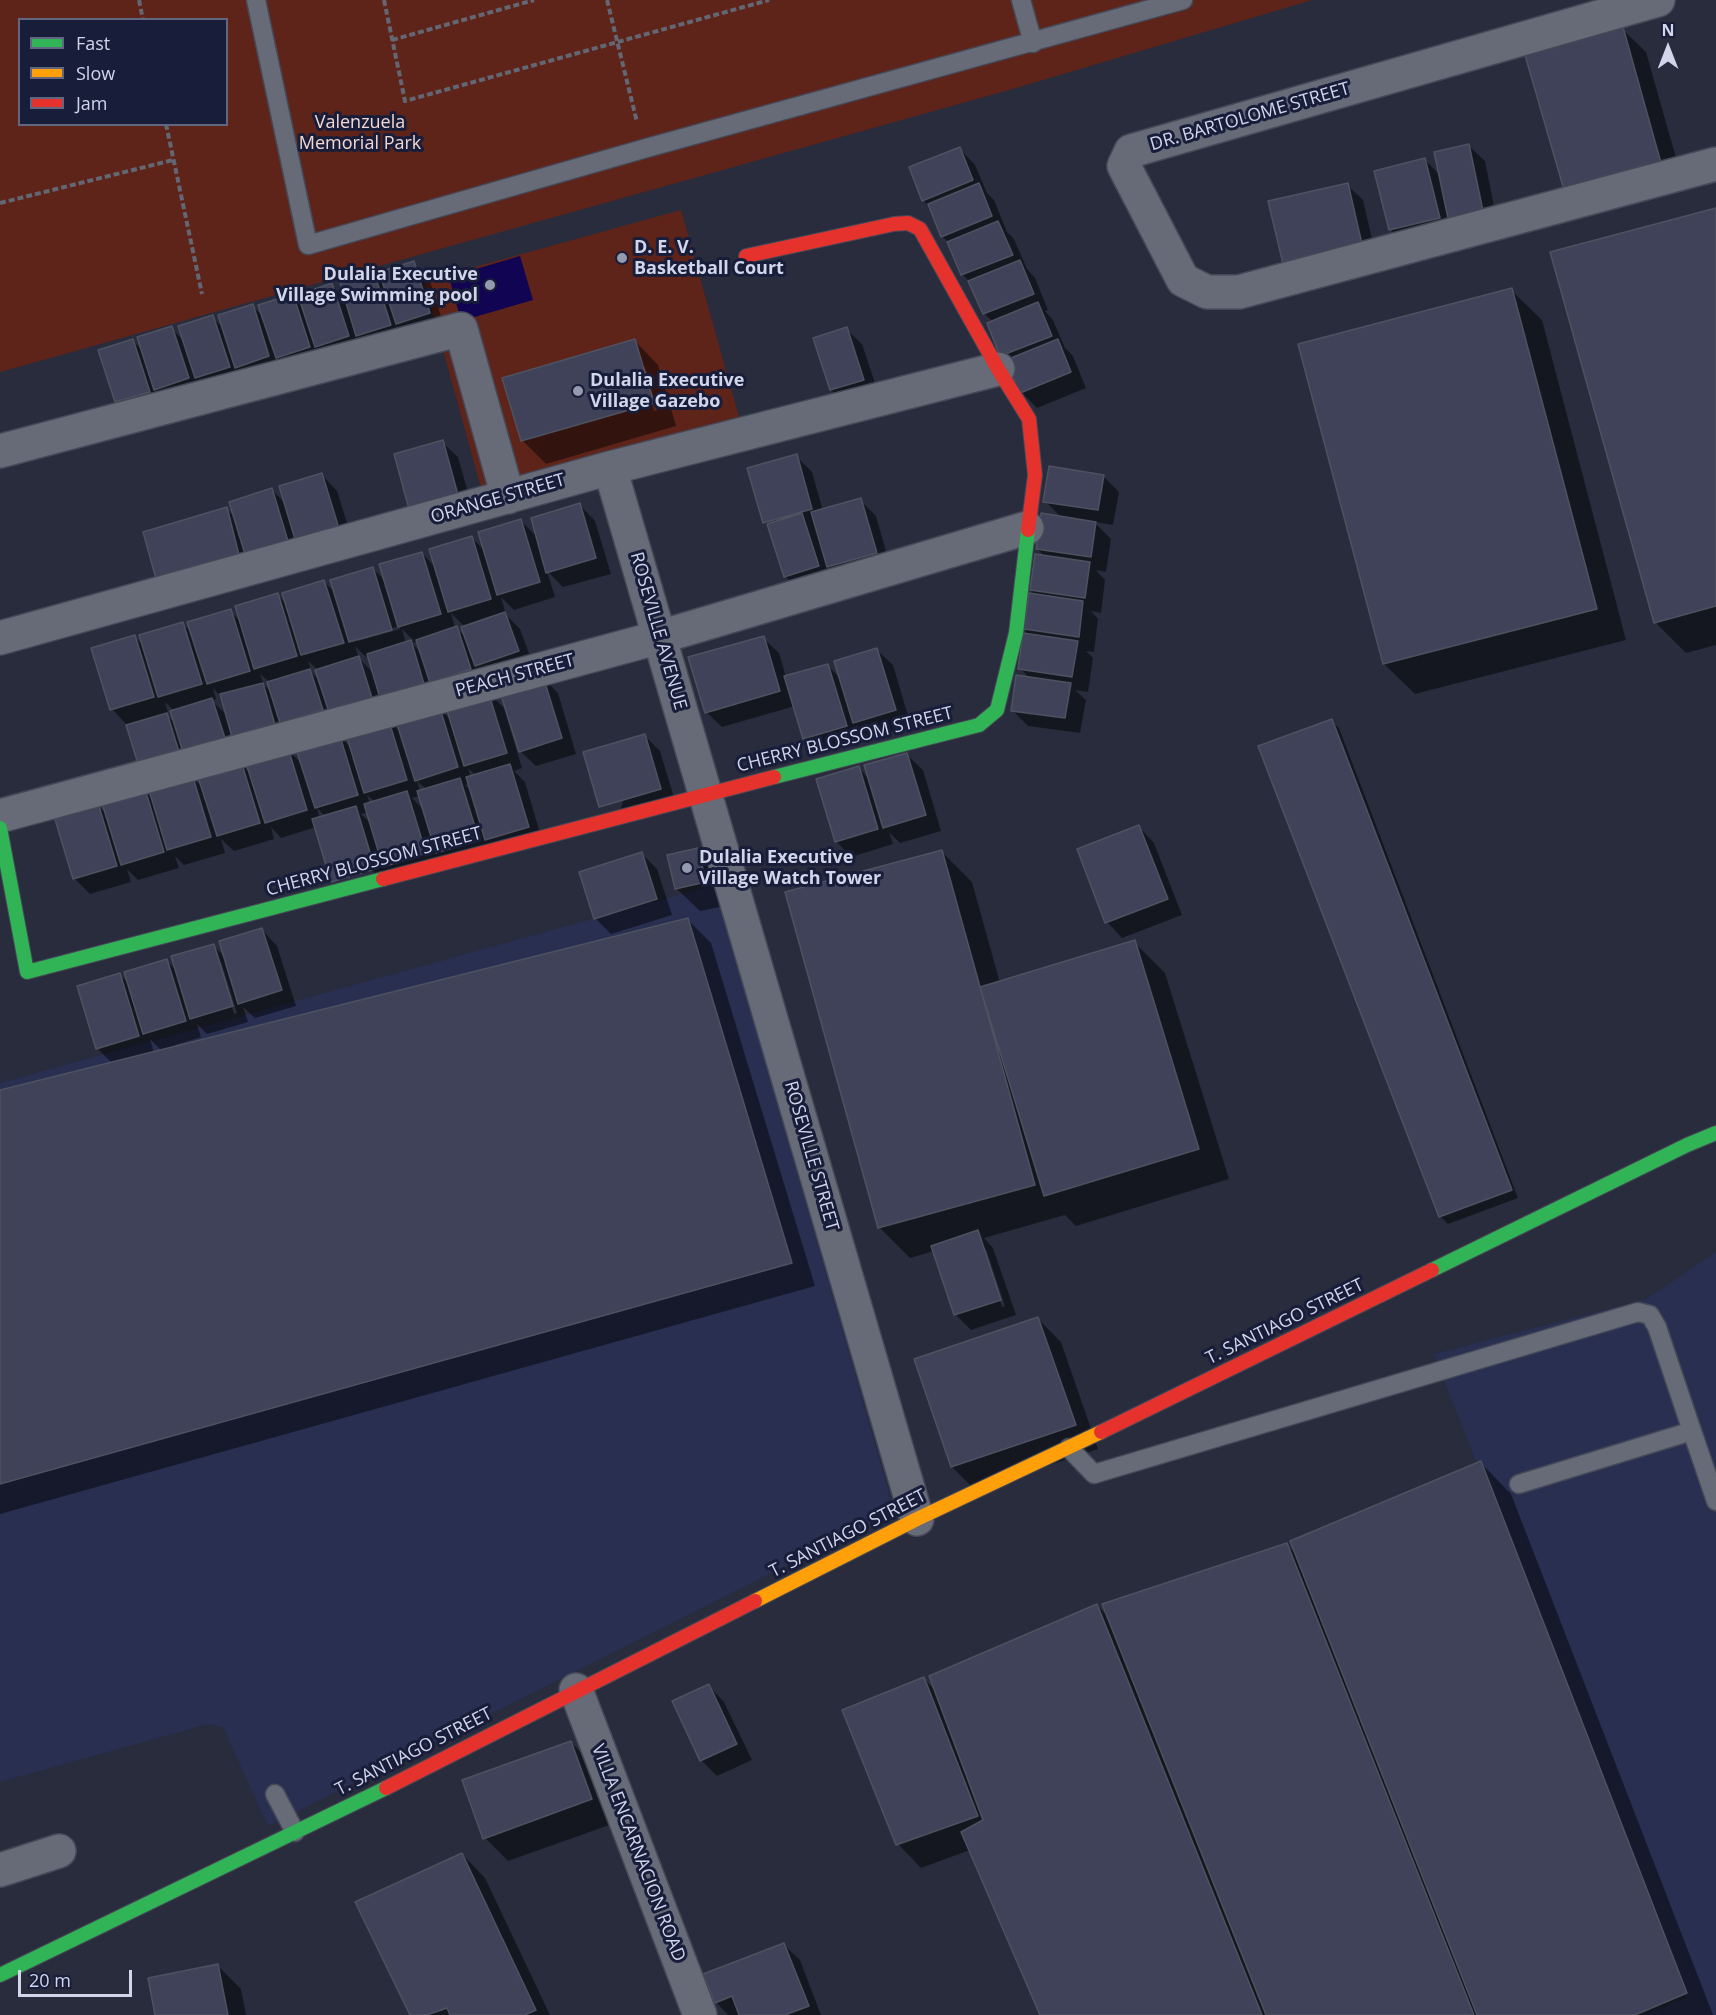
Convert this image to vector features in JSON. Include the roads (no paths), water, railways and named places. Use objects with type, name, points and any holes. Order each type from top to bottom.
[{"type":"main road","name":"CHERRY BLOSSOM STREET","points":[[0,828],[27,972],[705,794],[979,725],[997,710],[1016,633],[1035,475],[1029,419],[998,369],[920,230],[908,223],[894,224],[747,256]]},
{"type":"main road","name":"T. SANTIAGO STREET","points":[[0,1975],[294,1832],[916,1519],[1069,1448],[1687,1145],[1716,1133]]},
{"type":"street","name":"DR. BARTOLOME STREET","points":[[1658,0],[1131,151],[1124,166],[1183,280],[1207,292],[1239,292],[1716,164]]},
{"type":"street","points":[[0,451],[461,329],[508,496]]},
{"type":"street","name":"ORANGE STREET","points":[[0,638],[610,468],[998,369]]},
{"type":"street","name":"ROSEVILLE AVENUE","points":[[610,468],[705,794]]},
{"type":"street","name":"PEACH STREET","points":[[0,816],[660,637],[1027,528]]},
{"type":"street","name":"ROSEVILLE STREET","points":[[705,794],[916,1519]]},
{"type":"street","name":"VILLA ENCARNACION ROAD","points":[[576,1690],[695,2013]]},
{"type":"street","points":[[0,1870],[59,1851]]},
{"type":"lane","points":[[256,0],[308,245],[643,149],[1183,0]]},
{"type":"lane","points":[[1021,0],[1033,43]]},
{"type":"lane","points":[[1069,1448],[1095,1474],[1638,1312],[1650,1315],[1657,1327],[1716,1501]]},
{"type":"lane","points":[[1519,1484],[1692,1431]]},
{"type":"lane","points":[[275,1794],[294,1832]]},
{"type":"place","name":"D. E. V. Basketball Court","points":[[622,258]]},
{"type":"place","name":"Dulalia Executive Village Swimming pool","points":[[490,285]]},
{"type":"place","name":"Dulalia Executive Village Gazebo","points":[[578,391]]},
{"type":"place","name":"Dulalia Executive Village Watch Tower","points":[[687,868]]},
{"type":"park label","name":"Valenzuela Memorial Park","points":[[360,133]]}]
